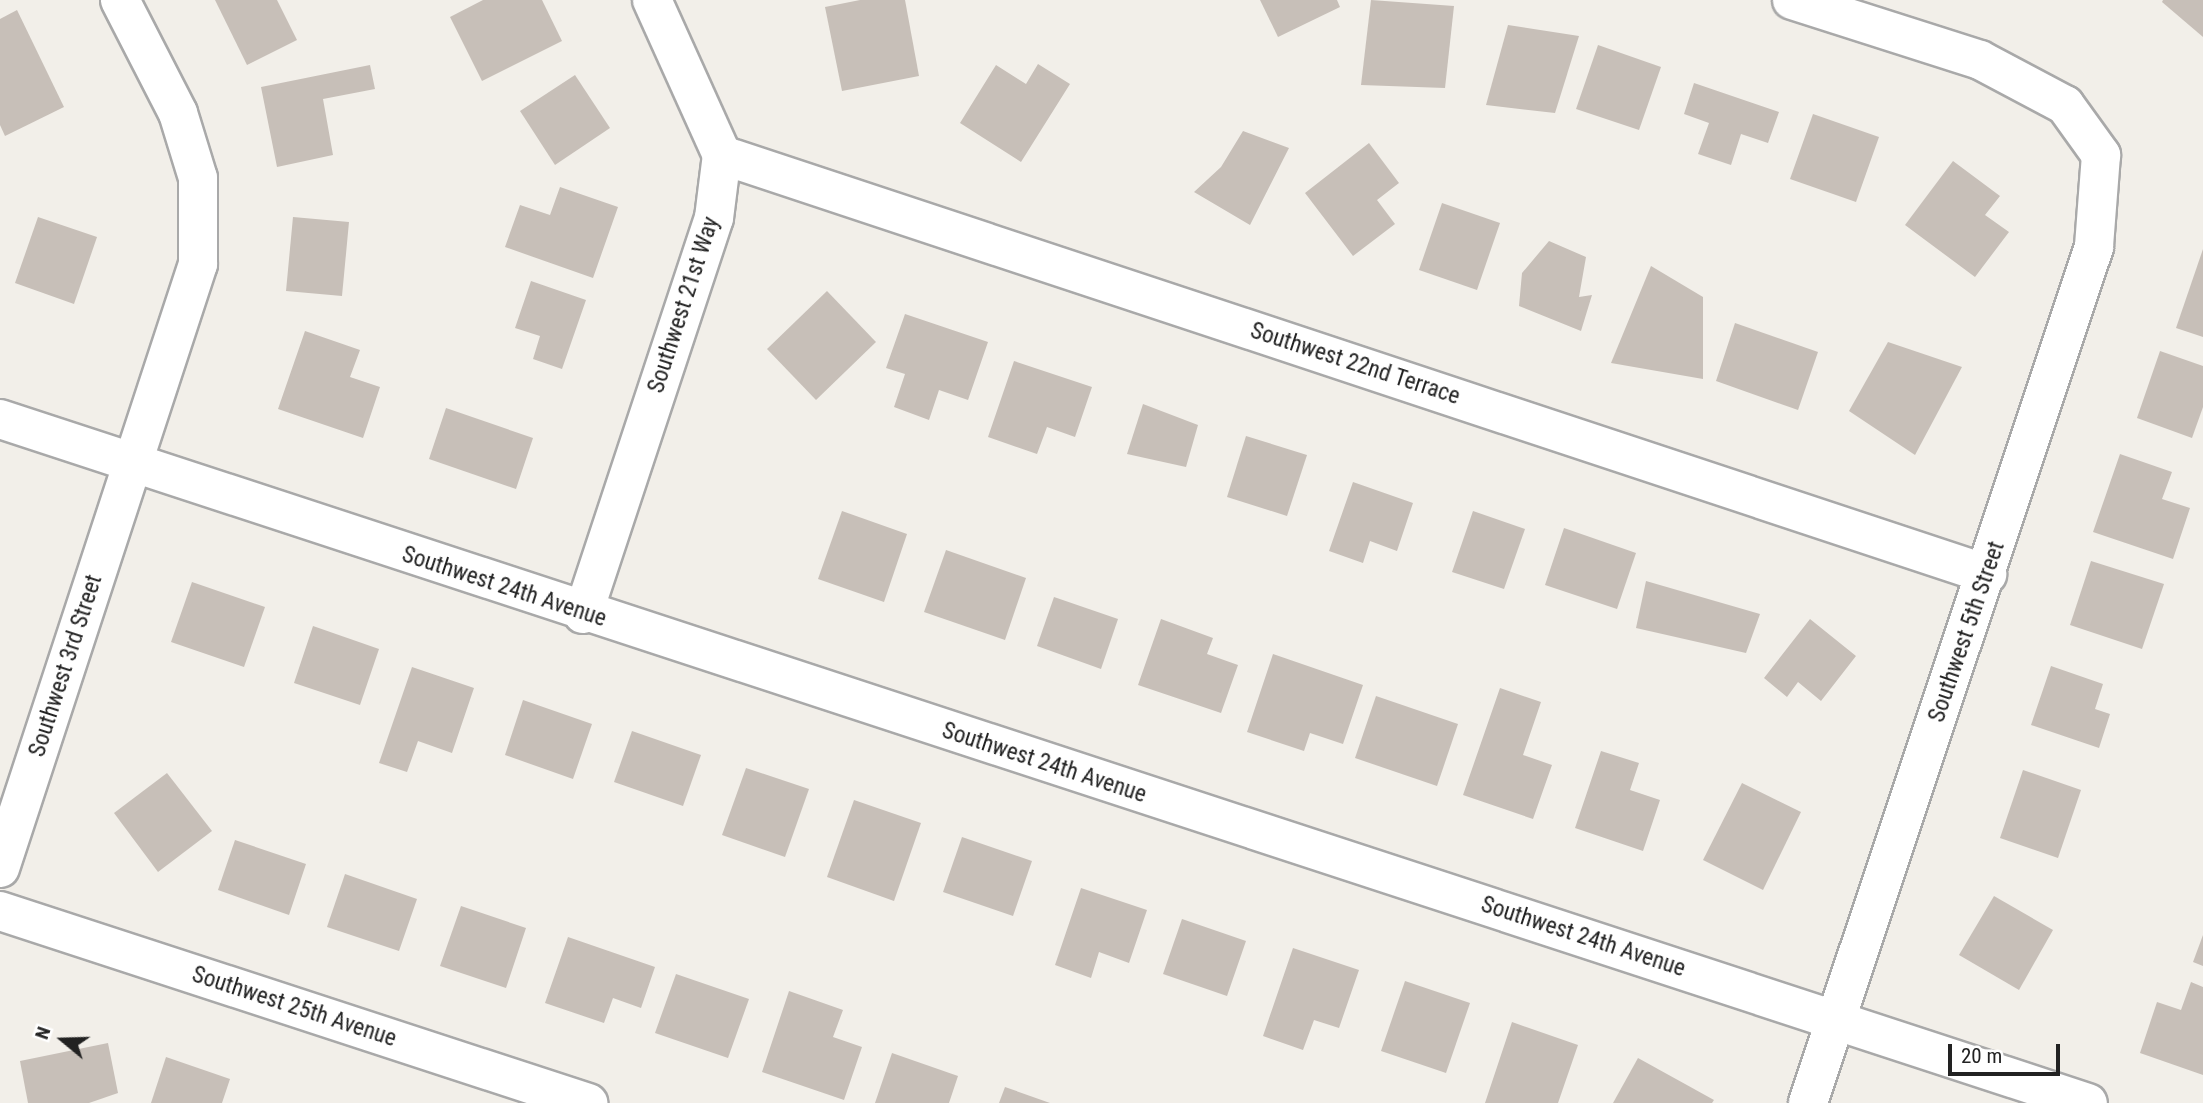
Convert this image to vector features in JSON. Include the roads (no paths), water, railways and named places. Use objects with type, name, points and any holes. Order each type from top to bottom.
[{"type":"street","name":"Southwest 3rd Street","points":[[0,868],[198,264],[198,178],[178,113],[120,0]]},
{"type":"street","points":[[652,0],[722,155]]},
{"type":"street","name":"Southwest 5th Street","points":[[1791,0],[1980,60],[2065,105],[2101,155],[2094,247],[1987,574],[1808,1103]]},
{"type":"street","name":"Southwest 22nd Terrace","points":[[722,155],[1987,574]]},
{"type":"street","name":"Southwest 21st Way","points":[[583,614],[714,218],[722,155]]},
{"type":"street","name":"Southwest 24th Avenue","points":[[0,419],[583,614],[1837,1018],[2088,1103]]},
{"type":"street","name":"Southwest 25th Avenue","points":[[0,911],[588,1103]]}]
